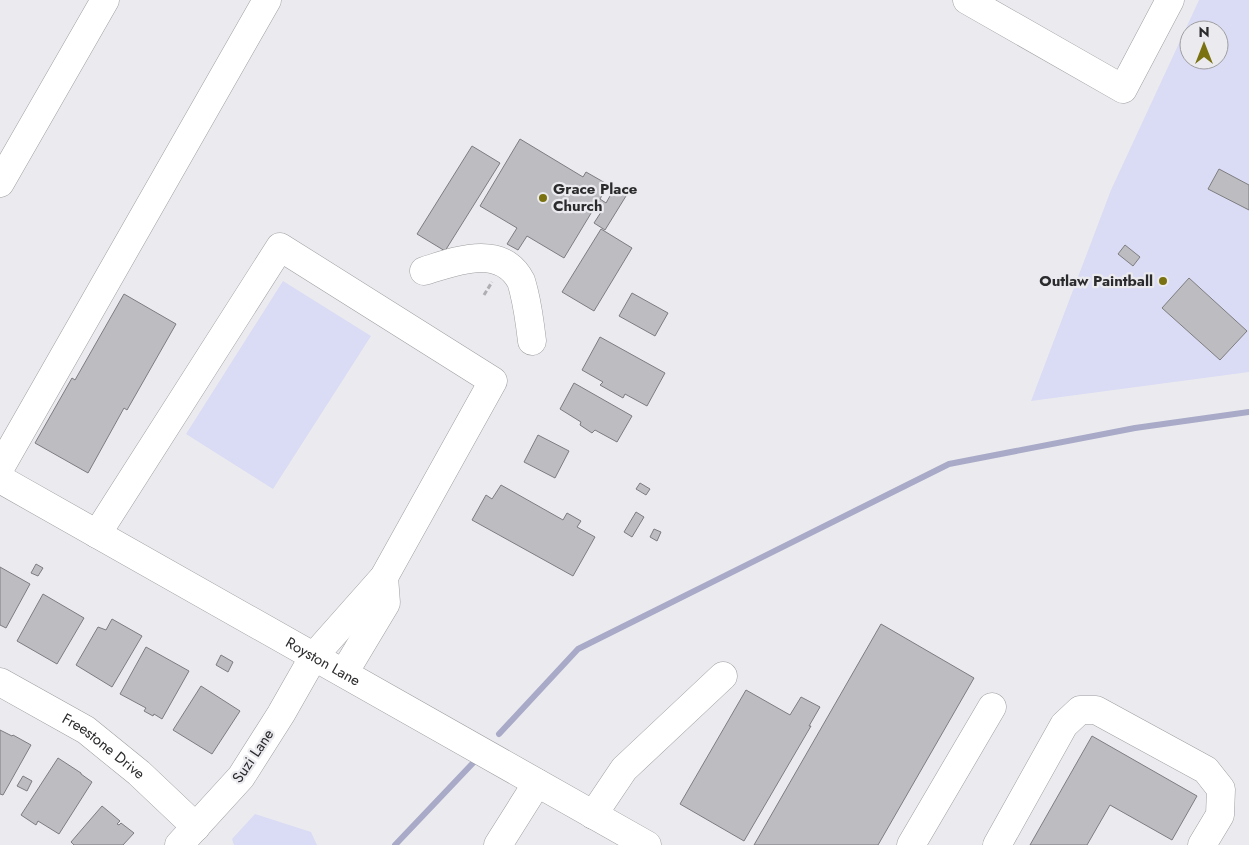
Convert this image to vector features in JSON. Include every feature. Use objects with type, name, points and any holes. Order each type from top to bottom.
[{"type":"street","points":[[0,183],[105,0]]},
{"type":"street","points":[[0,468],[267,0]]},
{"type":"street","points":[[968,0],[1123,89],[1170,0]]},
{"type":"street","name":"Suzi Lane","points":[[97,534],[280,247],[493,380],[384,577],[314,656],[281,714],[240,777],[187,836]]},
{"type":"street","points":[[424,271],[456,261],[474,258],[493,258],[508,265],[521,281],[528,304],[532,341]]},
{"type":"street","name":"Royston Lane","points":[[0,479],[647,845]]},
{"type":"street","points":[[344,673],[386,602],[384,577]]},
{"type":"street","points":[[593,815],[624,768],[723,676]]},
{"type":"street","name":"Freestone Drive","points":[[0,682],[86,730],[140,774],[187,836]]},
{"type":"street","points":[[911,845],[992,707]]},
{"type":"street","points":[[997,845],[1064,725],[1080,710],[1096,710],[1206,770],[1221,789],[1220,815],[1202,845]]},
{"type":"street","points":[[498,845],[537,783]]},
{"type":"shaded area","name":"Outlaw Paintball","points":[[1199,0],[1249,0],[1249,372],[1031,401],[1111,190],[1179,43],[1179,70],[1229,70],[1229,20],[1190,20]]},
{"type":"shaded area","points":[[283,281],[371,336],[273,489],[186,434]]},
{"type":"shaded area","points":[[255,814],[311,832],[317,845],[234,845],[232,839]]},
{"type":"building","name":"Grace Place Church","points":[[520,139],[583,177],[586,172],[607,184],[600,199],[606,203],[614,189],[626,196],[605,230],[594,223],[603,209],[596,205],[564,258],[527,236],[518,250],[507,244],[517,228],[480,206]]},
{"type":"building","points":[[472,146],[500,163],[445,251],[417,234]]},
{"type":"building","points":[[1219,169],[1249,185],[1249,210],[1208,189]]},
{"type":"building","points":[[601,229],[632,248],[594,311],[562,292]]},
{"type":"building","points":[[1125,245],[1140,257],[1133,266],[1118,254]]},
{"type":"building","points":[[1189,278],[1247,331],[1220,360],[1162,308]]},
{"type":"building","points":[[632,293],[668,313],[655,336],[619,316]]},
{"type":"building","points":[[124,294],[176,324],[127,410],[124,408],[88,473],[35,443],[72,378],[75,380]]},
{"type":"building","points":[[600,337],[665,373],[647,406],[625,394],[623,398],[600,385],[603,382],[582,370]]},
{"type":"building","points":[[574,383],[632,416],[617,442],[595,430],[592,433],[580,425],[581,422],[560,409]]},
{"type":"building","points":[[538,435],[569,451],[555,478],[524,462]]},
{"type":"building","points":[[640,483],[650,489],[646,495],[636,489]]},
{"type":"building","points":[[501,485],[563,520],[567,513],[581,521],[577,527],[595,537],[573,576],[472,520],[486,495],[492,499]]},
{"type":"building","points":[[636,512],[644,517],[632,537],[624,532]]},
{"type":"building","points":[[654,529],[661,532],[657,541],[650,537]]},
{"type":"building","points":[[36,564],[43,568],[38,576],[31,573]]},
{"type":"building","points":[[0,567],[30,584],[6,628],[0,625]]},
{"type":"building","points":[[43,594],[84,618],[57,664],[17,641]]},
{"type":"building","points":[[112,619],[142,636],[112,687],[76,665],[98,627],[106,630]]},
{"type":"building","points":[[881,624],[974,678],[878,845],[754,845]]},
{"type":"building","points":[[146,647],[189,671],[162,719],[144,711],[146,708],[120,694]]},
{"type":"building","points":[[221,655],[233,662],[228,672],[216,665]]},
{"type":"building","points":[[201,686],[240,711],[212,754],[173,730]]},
{"type":"building","points":[[746,690],[790,715],[801,697],[820,707],[809,726],[811,726],[744,841],[680,804]]},
{"type":"building","points":[[0,730],[31,745],[3,795],[0,794]]},
{"type":"building","points":[[1092,736],[1197,796],[1172,840],[1110,805],[1087,845],[1030,845]]},
{"type":"building","points":[[58,758],[92,782],[59,834],[38,821],[36,825],[21,815]]},
{"type":"building","points":[[23,776],[32,781],[27,791],[17,786]]},
{"type":"building","points":[[102,806],[120,821],[117,824],[121,823],[134,833],[123,845],[74,845],[71,842]]},
{"type":"waterway","points":[[499,734],[578,649],[949,464],[1135,428],[1249,412]]},
{"type":"waterway","points":[[395,845],[473,763]]},
{"type":"place","name":"Grace Place Church","points":[[543,198]]},
{"type":"place","name":"Outlaw Paintball","points":[[1163,281]]}]
